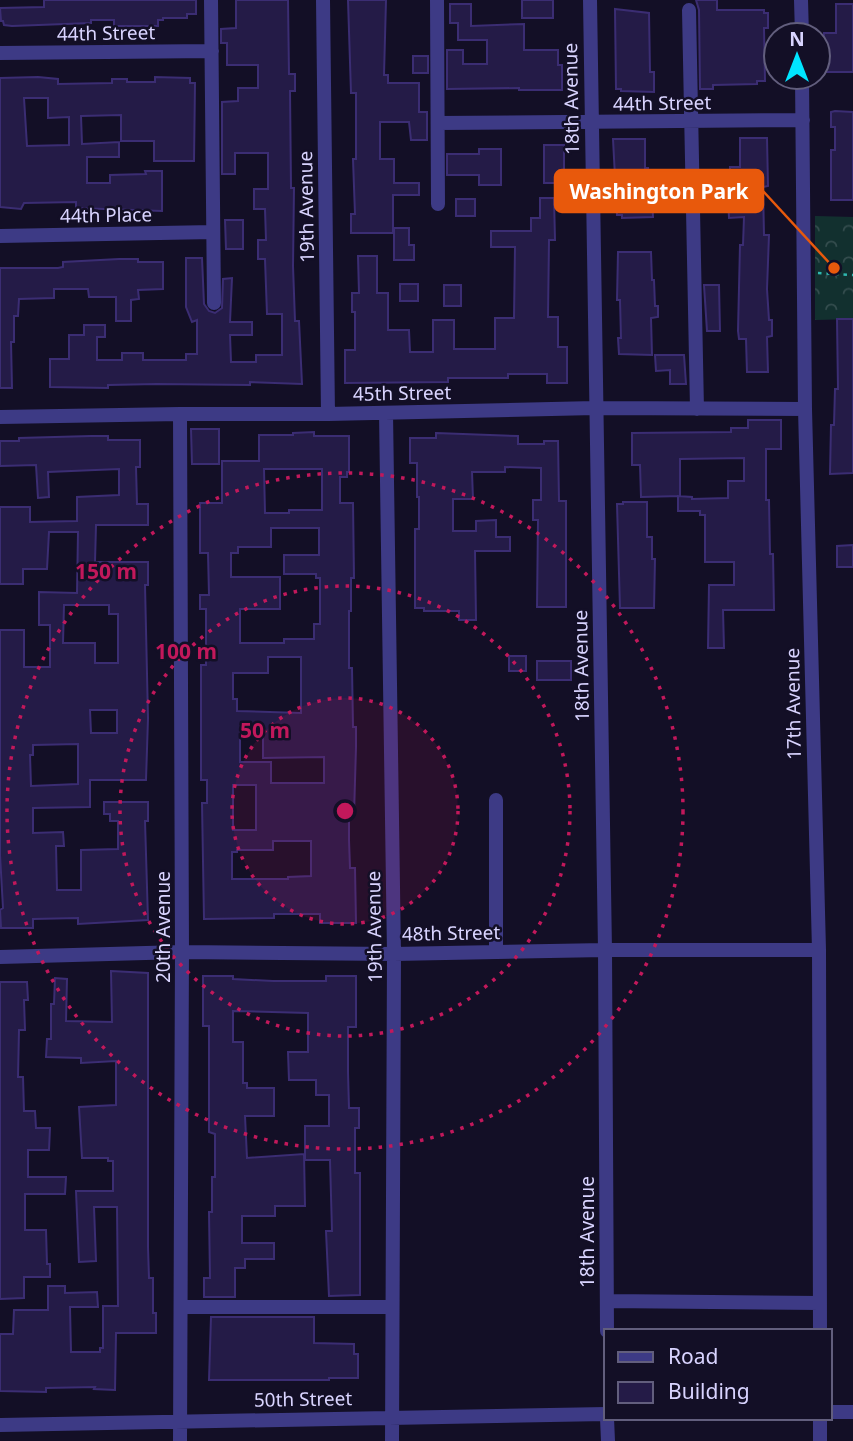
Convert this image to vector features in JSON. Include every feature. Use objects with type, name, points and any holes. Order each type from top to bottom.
[{"type":"street","points":[[211,0],[214,303]]},
{"type":"street","name":"19th Avenue","points":[[323,0],[328,414]]},
{"type":"street","points":[[437,0],[438,204]]},
{"type":"street","name":"18th Avenue","points":[[590,0],[605,950],[607,1329]]},
{"type":"street","points":[[801,0],[802,21]]},
{"type":"street","points":[[689,10],[697,408]]},
{"type":"street","name":"44th Street","points":[[0,53],[212,51]]},
{"type":"street","name":"17th Avenue","points":[[802,91],[805,408],[819,950],[820,1329]]},
{"type":"street","name":"44th Street","points":[[438,124],[803,120]]},
{"type":"street","name":"44th Place","points":[[0,236],[213,232]]},
{"type":"street","name":"45th Street","points":[[0,417],[596,408],[805,408]]},
{"type":"street","name":"19th Avenue","points":[[386,412],[394,954],[392,1441]]},
{"type":"street","name":"20th Avenue","points":[[180,414],[180,1441]]},
{"type":"street","points":[[496,800],[496,952]]},
{"type":"street","name":"48th Street","points":[[0,957],[182,952],[394,954],[819,950]]},
{"type":"street","points":[[607,1301],[820,1303]]},
{"type":"street","points":[[181,1307],[392,1307]]},
{"type":"street","points":[[832,1412],[853,1412]]},
{"type":"street","name":"50th Street","points":[[0,1425],[392,1416],[604,1416]]},
{"type":"street","points":[[607,1420],[608,1441]]},
{"type":"street","points":[[820,1420],[820,1441]]},
{"type":"path","points":[[805,273],[853,275]]},
{"type":"green space","points":[[815,216],[853,217],[853,319],[815,320]]},
{"type":"building","points":[[44,0],[196,0],[196,14],[187,14],[187,18],[163,18],[158,20],[158,26],[114,26],[114,20],[91,20],[91,23],[12,26],[4,25],[1,21],[0,8],[44,7]]},
{"type":"building","points":[[236,0],[288,0],[289,74],[295,74],[295,91],[290,91],[295,321],[299,321],[302,384],[250,382],[250,385],[50,387],[50,359],[69,359],[69,335],[84,335],[84,325],[105,325],[105,337],[97,337],[97,360],[122,360],[122,353],[143,353],[143,360],[186,360],[186,354],[197,354],[197,320],[192,322],[186,307],[186,258],[202,258],[204,304],[209,311],[215,313],[222,308],[223,279],[232,278],[230,322],[252,322],[252,335],[230,335],[231,362],[256,362],[256,355],[282,355],[282,314],[267,314],[265,259],[258,259],[258,240],[266,240],[265,209],[254,209],[254,189],[268,189],[268,153],[235,153],[235,174],[222,174],[222,102],[238,101],[238,88],[258,88],[258,65],[227,65],[227,43],[221,43],[221,29],[236,28]]},
{"type":"building","points":[[348,0],[386,0],[384,75],[388,75],[388,83],[419,83],[419,112],[427,112],[427,140],[411,140],[409,122],[380,122],[380,159],[394,159],[394,183],[419,183],[419,195],[393,195],[393,233],[351,233],[351,214],[355,214],[353,159],[356,159],[356,93],[351,93]]},
{"type":"building","points":[[522,0],[553,0],[553,18],[522,18]]},
{"type":"building","points":[[696,0],[717,0],[717,10],[764,10],[764,13],[768,13],[768,21],[762,21],[762,81],[757,81],[757,84],[713,85],[713,89],[700,89],[699,10]]},
{"type":"building","points":[[450,4],[471,4],[471,26],[524,24],[524,50],[558,50],[558,65],[562,65],[562,90],[447,89],[447,50],[463,50],[463,64],[487,64],[487,40],[458,40],[458,23],[450,23]]},
{"type":"building","points":[[836,4],[853,4],[853,72],[832,72],[832,33],[836,33]]},
{"type":"building","points":[[615,9],[649,13],[650,72],[654,72],[654,92],[616,89]]},
{"type":"building","points":[[413,56],[428,56],[428,73],[413,73]]},
{"type":"building","points":[[155,77],[190,78],[190,83],[195,83],[194,161],[154,161],[154,141],[121,141],[121,115],[81,116],[82,144],[119,142],[119,157],[87,157],[87,183],[110,183],[110,175],[162,171],[162,211],[76,208],[76,202],[24,203],[21,209],[0,207],[0,78],[58,79],[58,84],[112,83],[112,79],[155,82]],"holes":[[[24,98],[48,98],[48,118],[69,117],[69,145],[27,146]]]},
{"type":"building","points":[[831,112],[853,112],[853,200],[831,200],[831,150],[835,150],[835,127],[831,127]]},
{"type":"building","points":[[740,138],[767,138],[768,186],[763,187],[764,235],[769,235],[767,289],[769,320],[772,320],[772,336],[767,337],[768,372],[747,372],[746,339],[739,339],[738,331],[740,245],[743,245],[744,217],[729,218],[728,196],[730,167],[740,167]]},
{"type":"building","points":[[613,139],[645,139],[645,168],[648,168],[648,175],[651,175],[653,217],[622,218],[622,215],[617,215]]},
{"type":"building","points":[[544,145],[564,145],[564,183],[544,183]]},
{"type":"building","points":[[479,149],[501,149],[501,185],[479,185],[479,175],[447,175],[447,154],[479,154]]},
{"type":"building","points":[[540,198],[554,198],[555,240],[549,240],[548,317],[558,317],[558,347],[567,347],[567,383],[547,383],[547,374],[508,374],[508,378],[448,378],[448,382],[345,383],[345,350],[355,350],[352,293],[359,293],[358,256],[377,256],[377,293],[388,293],[388,330],[409,330],[410,352],[433,352],[433,320],[454,320],[454,349],[495,349],[495,318],[514,318],[515,247],[491,247],[491,231],[531,231],[531,218],[540,218]]},
{"type":"building","points":[[456,199],[475,199],[475,216],[456,216]]},
{"type":"building","points":[[225,220],[243,220],[243,249],[226,249]]},
{"type":"building","points":[[394,228],[409,228],[409,245],[414,245],[414,260],[394,260]]},
{"type":"building","points":[[618,252],[651,252],[655,306],[658,306],[658,317],[651,318],[652,355],[619,354],[618,338],[621,338],[620,300],[617,300]]},
{"type":"building","points":[[119,259],[163,262],[163,289],[138,290],[139,299],[131,300],[131,321],[116,321],[116,297],[89,297],[88,289],[54,289],[54,298],[19,299],[18,316],[14,316],[14,342],[11,342],[12,388],[0,388],[0,268],[58,268],[63,267],[63,262]]},
{"type":"building","points":[[400,284],[418,284],[418,301],[400,301]]},
{"type":"building","points":[[444,285],[461,285],[461,306],[444,306]]},
{"type":"building","points":[[704,285],[719,285],[720,331],[707,331]]},
{"type":"building","points":[[837,319],[853,319],[853,473],[830,474],[831,425],[834,425],[835,389],[838,389]]},
{"type":"building","points":[[655,355],[684,355],[686,384],[670,384],[670,370],[656,371]]},
{"type":"building","points":[[748,420],[781,420],[781,449],[766,449],[766,500],[769,500],[770,554],[773,554],[774,610],[723,610],[724,648],[708,648],[709,585],[734,585],[734,562],[705,562],[705,515],[700,515],[700,511],[678,511],[678,496],[641,497],[640,465],[632,465],[632,433],[731,432],[731,428],[748,428]],"holes":[[[744,458],[744,481],[728,481],[728,498],[692,499],[679,496],[680,459]]]},
{"type":"building","points":[[191,429],[219,429],[219,464],[192,464]]},
{"type":"building","points":[[314,432],[314,436],[349,436],[349,472],[347,477],[340,477],[340,503],[353,503],[354,578],[351,578],[349,611],[349,668],[352,668],[356,747],[354,815],[349,815],[349,840],[350,868],[355,868],[356,923],[320,923],[320,914],[204,919],[202,803],[207,803],[207,780],[201,780],[201,665],[206,665],[206,609],[200,609],[200,595],[209,595],[208,553],[200,553],[200,503],[222,503],[222,461],[259,461],[259,435]],"holes":[[[264,469],[322,469],[322,510],[265,513]],[[271,528],[319,528],[319,555],[284,555],[284,574],[316,574],[316,578],[320,578],[320,624],[314,624],[314,639],[284,639],[284,643],[240,643],[240,609],[280,609],[280,577],[231,577],[231,553],[238,553],[238,547],[271,547]],[[268,657],[301,657],[301,713],[237,711],[237,699],[233,699],[233,673],[268,673]],[[240,726],[263,726],[263,758],[324,757],[324,783],[271,783],[271,762],[240,762]],[[233,785],[256,785],[256,830],[233,830]],[[273,841],[311,841],[311,876],[288,879],[232,879],[232,852],[273,850]]]},
{"type":"building","points":[[436,433],[518,436],[518,444],[558,441],[559,501],[566,501],[566,607],[537,607],[538,520],[533,520],[533,500],[541,500],[541,468],[505,467],[505,472],[472,472],[473,499],[453,499],[453,531],[476,531],[476,521],[496,520],[496,537],[510,537],[510,551],[475,551],[476,620],[459,620],[459,611],[424,611],[424,608],[415,608],[415,529],[419,529],[419,497],[417,463],[410,463],[410,438],[436,438]]},
{"type":"building","points":[[108,436],[108,440],[140,440],[140,467],[136,467],[137,504],[148,504],[148,525],[96,525],[95,562],[148,562],[148,585],[145,585],[148,718],[146,780],[90,780],[90,807],[33,808],[33,833],[63,832],[64,846],[56,846],[57,890],[81,890],[81,850],[118,849],[118,821],[110,821],[110,814],[104,814],[104,802],[148,802],[148,821],[145,821],[148,920],[78,924],[78,918],[33,919],[33,928],[1,928],[0,630],[24,630],[24,667],[50,667],[50,625],[39,625],[39,592],[77,593],[78,532],[49,532],[47,569],[23,569],[23,584],[0,584],[0,507],[30,507],[30,522],[77,521],[77,497],[119,495],[119,469],[48,472],[49,497],[38,498],[36,465],[0,466],[0,441],[19,441],[19,438]],"holes":[[[64,605],[109,605],[109,614],[118,614],[118,663],[95,663],[95,643],[63,643]],[[90,710],[117,710],[117,733],[91,733]],[[78,744],[78,784],[31,786],[30,755],[33,755],[33,745]]]},
{"type":"building","points":[[647,502],[647,537],[652,537],[652,559],[655,559],[654,608],[620,608],[617,504]]},
{"type":"building","points":[[853,545],[853,567],[837,567],[837,546]]},
{"type":"building","points":[[509,656],[526,656],[526,671],[509,671]]},
{"type":"building","points":[[537,661],[571,661],[571,680],[537,680]]},
{"type":"building","points":[[111,971],[148,973],[148,1247],[149,1278],[153,1278],[156,1333],[116,1333],[115,1390],[94,1389],[95,1387],[46,1388],[46,1392],[0,1391],[0,1334],[13,1334],[14,1310],[48,1310],[48,1286],[65,1286],[65,1293],[97,1292],[98,1307],[70,1307],[71,1352],[100,1352],[100,1348],[103,1348],[103,1306],[118,1306],[117,1207],[94,1207],[96,1261],[79,1262],[76,1191],[113,1191],[113,1161],[108,1161],[108,1158],[82,1158],[79,1107],[116,1105],[116,1061],[81,1063],[81,1058],[46,1057],[47,1039],[51,1039],[51,1004],[54,1004],[55,978],[67,979],[66,1021],[112,1022]]},
{"type":"building","points":[[203,976],[233,976],[233,979],[273,981],[326,981],[326,976],[356,976],[356,1027],[348,1027],[348,1072],[349,1108],[359,1108],[359,1128],[355,1128],[355,1173],[360,1173],[360,1295],[329,1296],[326,1231],[332,1231],[330,1160],[305,1160],[305,1126],[329,1126],[329,1095],[316,1095],[316,1080],[289,1080],[288,1052],[308,1052],[308,1013],[233,1011],[233,1042],[243,1042],[243,1083],[247,1083],[247,1088],[274,1088],[274,1116],[245,1116],[247,1158],[304,1154],[305,1206],[275,1206],[275,1216],[242,1216],[242,1243],[274,1243],[274,1259],[245,1259],[245,1268],[235,1268],[235,1297],[204,1297],[204,1278],[210,1278],[209,1212],[212,1212],[212,1177],[215,1177],[215,1134],[209,1132],[209,1026],[203,1026]]},
{"type":"building","points":[[0,982],[27,982],[28,1000],[24,1000],[25,1030],[19,1030],[18,1077],[23,1077],[24,1111],[35,1111],[36,1128],[50,1128],[49,1150],[28,1150],[28,1177],[66,1177],[65,1194],[25,1194],[25,1230],[46,1230],[50,1277],[24,1277],[24,1298],[0,1299]]},
{"type":"building","points":[[211,1317],[314,1317],[314,1343],[354,1344],[354,1354],[358,1354],[358,1378],[209,1380]]},
{"type":"place","name":"Washington Park","points":[[834,268]]}]
